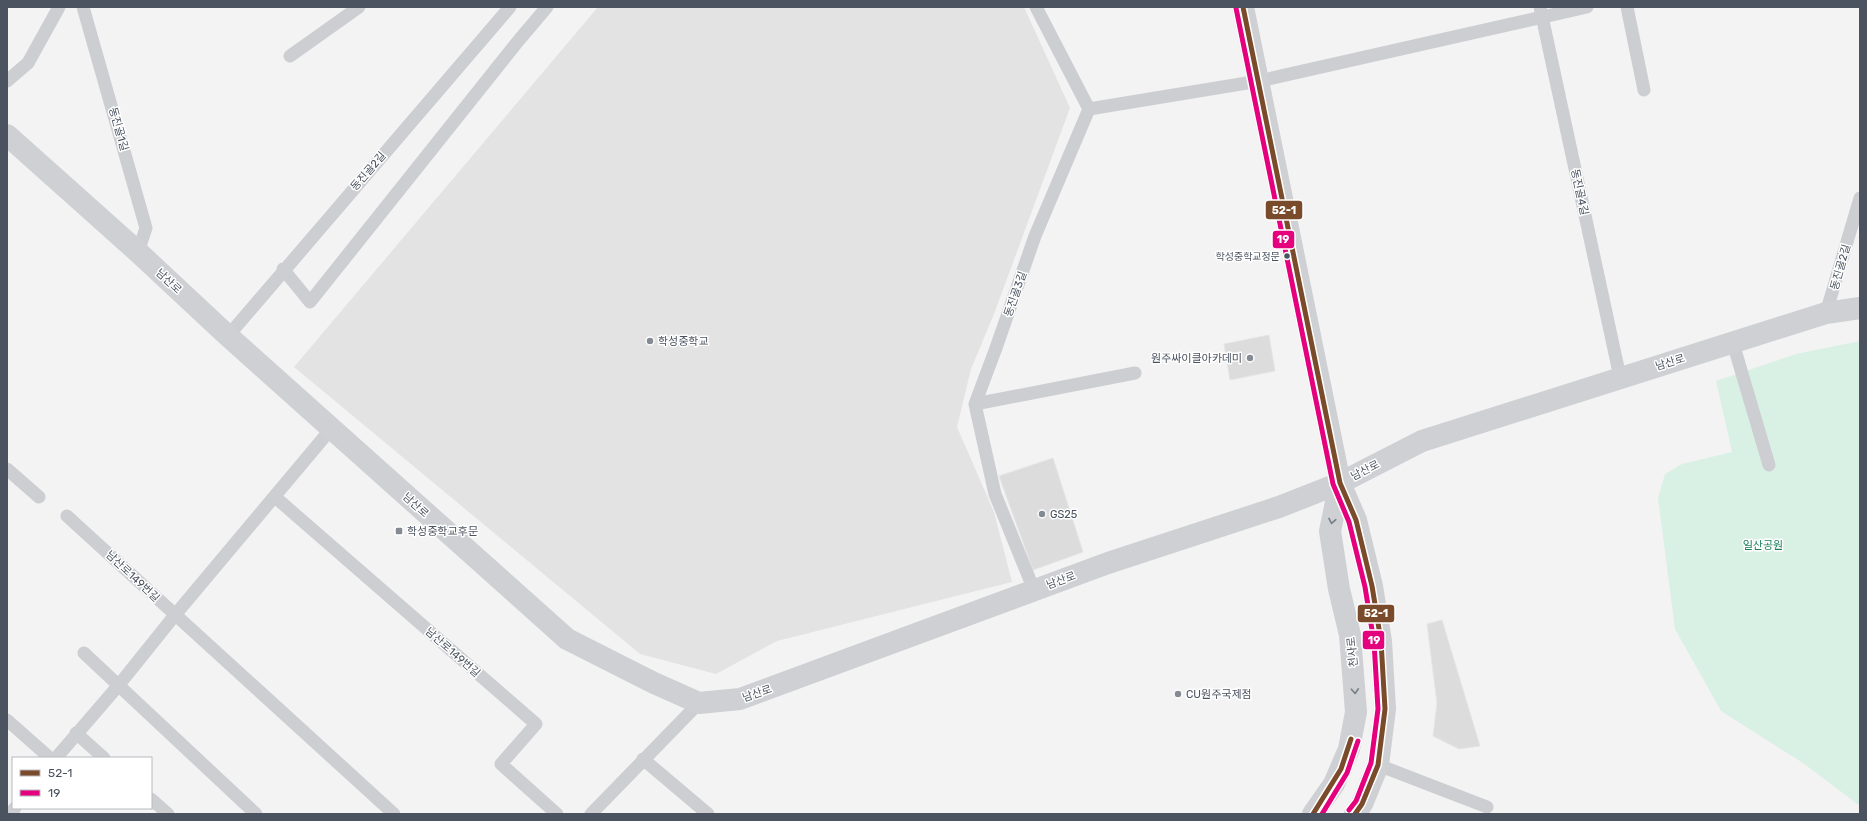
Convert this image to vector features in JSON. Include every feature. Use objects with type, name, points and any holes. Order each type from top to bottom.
[{"type":"street","name":"천사로","points":[[1243,7],[1340,483],[1356,520],[1372,586],[1381,641],[1385,709],[1378,765],[1362,804],[1355,814]]},
{"type":"street","name":"남산로","points":[[7,135],[138,252],[331,429],[567,639],[654,683],[699,703],[740,699],[1108,563],[1278,507],[1340,483],[1422,441],[1620,377],[1826,313],[1860,308]]},
{"type":"street","name":"천사로","points":[[1313,814],[1334,784],[1349,749],[1356,712],[1354,670],[1350,635],[1339,589],[1330,531],[1340,483]]},
{"type":"street","points":[[1349,749],[1378,765]]},
{"type":"lane","points":[[7,81],[28,63],[59,7]]},
{"type":"lane","name":"동진골1길","points":[[83,7],[146,228],[138,252]]},
{"type":"lane","points":[[290,56],[359,7]]},
{"type":"lane","name":"동진골2길","points":[[228,336],[283,269],[510,7]]},
{"type":"lane","points":[[283,269],[310,302],[514,46],[547,7]]},
{"type":"lane","points":[[1036,7],[1089,109],[1259,82],[1541,12],[1587,7]]},
{"type":"lane","points":[[1626,7],[1644,90]]},
{"type":"lane","name":"동진골4길","points":[[1541,12],[1620,377]]},
{"type":"lane","name":"동진골3길","points":[[975,404],[1035,236],[1089,109]]},
{"type":"lane","name":"동진골2길","points":[[1826,313],[1860,198]]},
{"type":"lane","points":[[1733,343],[1769,465]]},
{"type":"lane","points":[[1034,590],[995,494],[975,404],[1135,373]]},
{"type":"lane","points":[[57,757],[118,686],[174,615],[331,429]]},
{"type":"lane","points":[[7,469],[39,497]]},
{"type":"lane","name":"남산로149번길","points":[[275,497],[536,724],[501,764],[557,814]]},
{"type":"lane","name":"남산로149번길","points":[[67,516],[394,814]]},
{"type":"lane","points":[[84,653],[256,814]]},
{"type":"lane","points":[[591,814],[699,703]]},
{"type":"lane","points":[[7,720],[49,757]]},
{"type":"lane","points":[[76,733],[103,757]]},
{"type":"lane","points":[[643,759],[708,814]]},
{"type":"lane","points":[[1378,765],[1487,807]]},
{"type":"lane","points":[[152,800],[168,814]]},
{"type":"shaded area","name":"학성중학교","points":[[598,7],[1024,7],[1070,108],[994,314],[971,369],[957,427],[994,512],[1012,582],[777,641],[716,674],[640,654],[294,367]]},
{"type":"green space","name":"일산공원","points":[[1860,341],[1860,806],[1803,763],[1721,711],[1675,629],[1658,498],[1665,474],[1682,464],[1732,452],[1716,381],[1796,354]]},
{"type":"building","name":"원주싸이클아카데미","points":[[1269,335],[1275,371],[1230,380],[1224,344]]},
{"type":"building","name":"GS25","points":[[1053,458],[1083,552],[1033,570],[999,476]]},
{"type":"building","points":[[1442,620],[1480,746],[1459,749],[1433,736],[1437,703],[1427,624]]},
{"type":"transit line","name":"52-1","points":[[1243,7],[1340,483],[1356,520],[1372,586],[1381,641],[1385,709],[1378,765],[1362,804],[1355,814]]},
{"type":"transit line","name":"19","points":[[1236,8],[1333,484],[1349,522],[1365,587],[1374,642],[1378,709],[1371,763],[1356,801],[1349,810]]},
{"type":"transit line","name":"52-1","points":[[1313,814],[1341,769],[1351,739]]},
{"type":"transit line","name":"19","points":[[1322,814],[1347,773],[1358,741]]},
{"type":"place","name":"학성중학교정문","points":[[1287,256]]},
{"type":"place","name":"학성중학교","points":[[650,341]]},
{"type":"place","name":"원주싸이클아카데미","points":[[1250,358]]},
{"type":"place","name":"GS25","points":[[1042,514]]},
{"type":"place","name":"학성중학교후문","points":[[399,531]]},
{"type":"place","name":"CU원주국제점","points":[[1178,694]]}]
